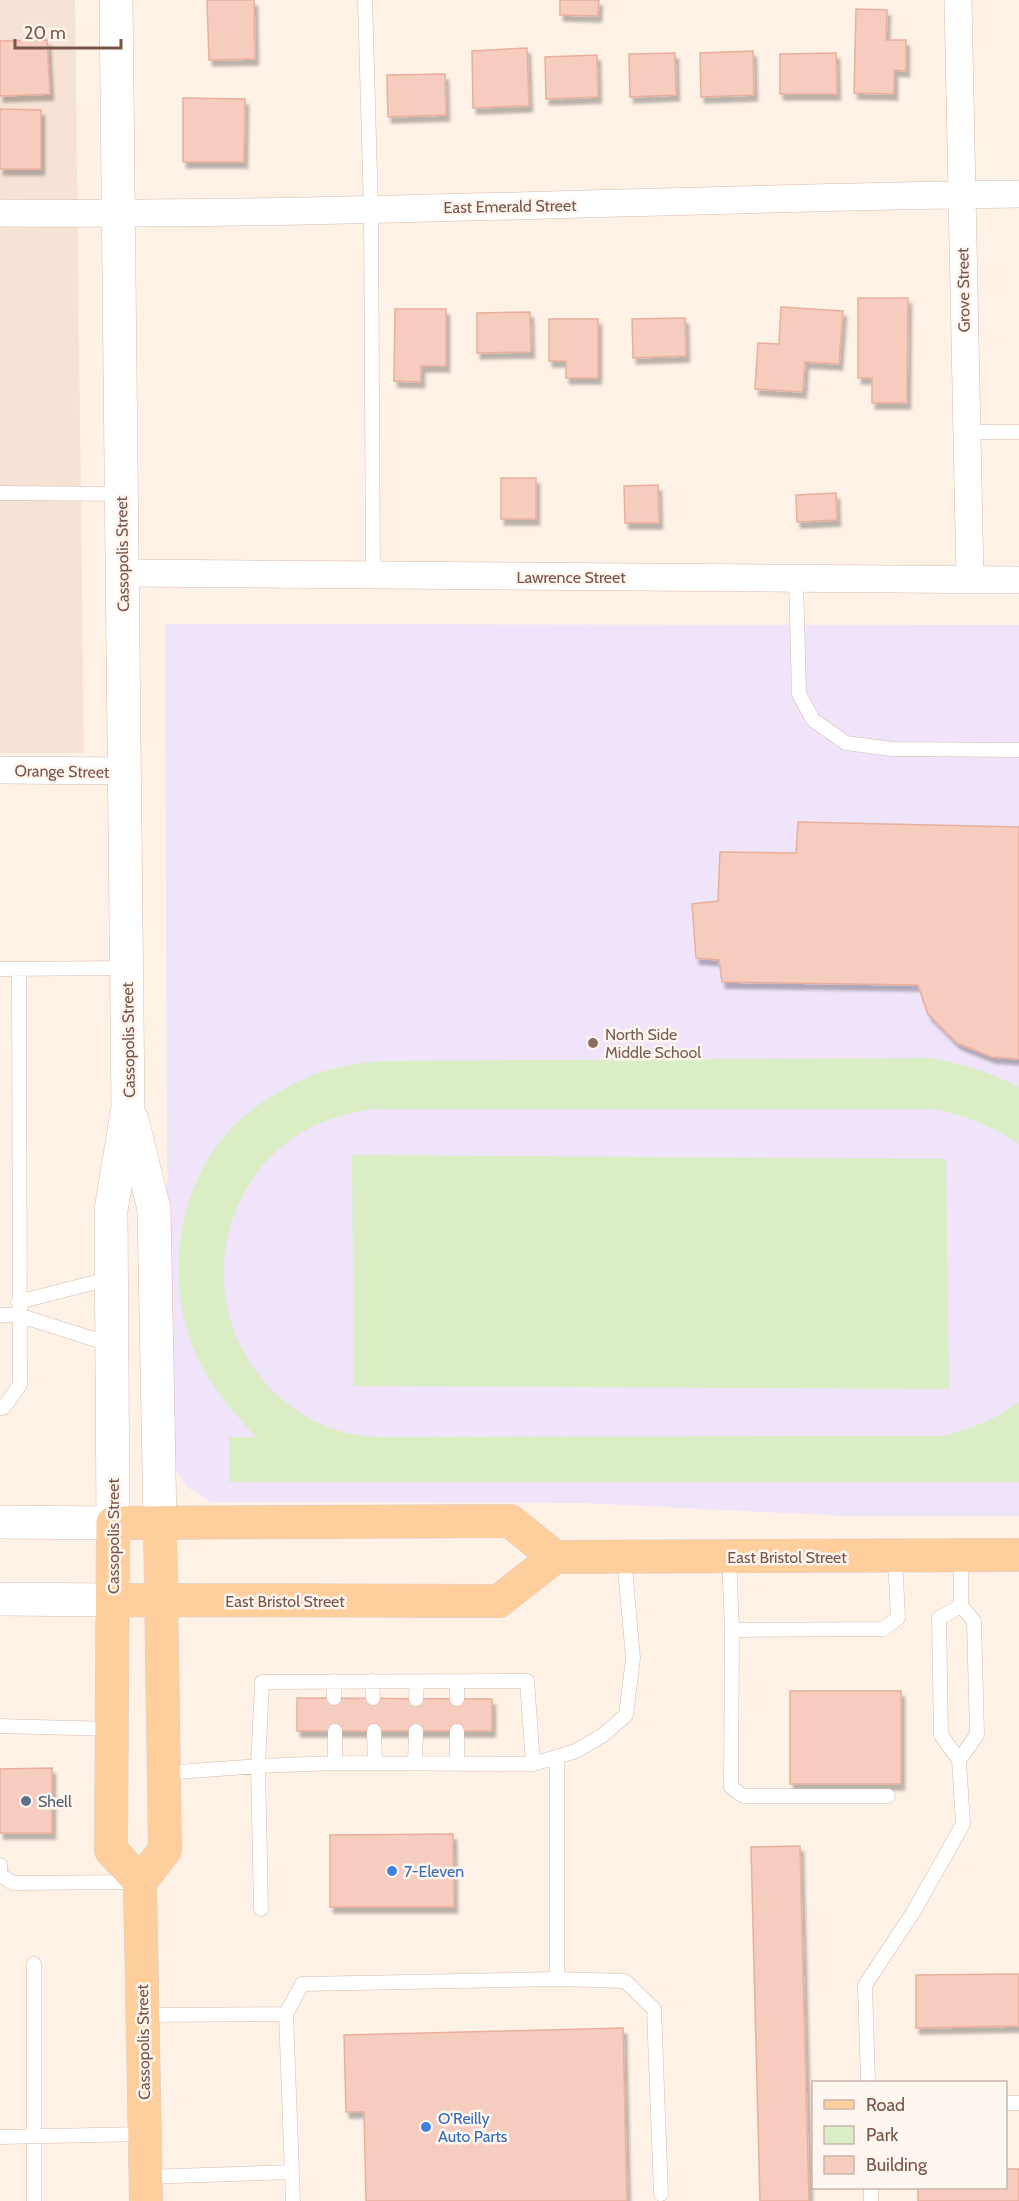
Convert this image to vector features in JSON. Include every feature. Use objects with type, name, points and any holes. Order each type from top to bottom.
[{"type":"main road","points":[[113,1523],[510,1521],[555,1557]]},
{"type":"main road","name":"Cassopolis Street","points":[[113,1523],[111,1850],[140,1882]]},
{"type":"main road","name":"Cassopolis Street","points":[[145,2189],[140,1882],[165,1850],[160,1523]]},
{"type":"main road","name":"East Bristol Street","points":[[113,1600],[499,1601],[555,1557],[1019,1555]]},
{"type":"street","name":"Cassopolis Street","points":[[113,1523],[111,1210],[128,1107],[116,0]]},
{"type":"street","name":"Grove Street","points":[[958,0],[970,580]]},
{"type":"street","name":"East Emerald Street","points":[[0,213],[119,214],[371,210],[1019,194]]},
{"type":"street","name":"Lawrence Street","points":[[123,573],[1019,580]]},
{"type":"street","name":"Orange Street","points":[[0,770],[124,771]]},
{"type":"street","name":"Cassopolis Street","points":[[128,1107],[153,1209],[160,1523]]},
{"type":"street","points":[[0,1522],[113,1523]]},
{"type":"street","name":"East Bristol Street","points":[[0,1599],[113,1600]]},
{"type":"lane","points":[[364,0],[371,210],[373,575]]},
{"type":"lane","points":[[967,432],[1019,432]]},
{"type":"lane","points":[[0,493],[121,494]]},
{"type":"lane","points":[[796,579],[799,694],[813,720],[846,743],[892,749],[1019,750]]},
{"type":"lane","points":[[0,969],[127,968]]},
{"type":"lane","points":[[0,1408],[3,1408],[20,1385],[18,1308],[19,969]]},
{"type":"lane","points":[[0,1315],[112,1278]]},
{"type":"lane","points":[[18,1308],[112,1345]]},
{"type":"lane","points":[[959,1760],[977,1736],[974,1621],[961,1606],[961,1556]]},
{"type":"lane","points":[[164,1773],[334,1762],[533,1764],[576,1751],[603,1736],[626,1715],[633,1658],[624,1557]]},
{"type":"lane","points":[[729,1557],[732,1630],[732,1787],[743,1796],[888,1796]]},
{"type":"lane","points":[[732,1630],[883,1629],[898,1618],[895,1557]]},
{"type":"lane","points":[[868,2081],[865,1985],[914,1911],[963,1824],[959,1760],[941,1736],[939,1618],[961,1606]]},
{"type":"lane","points":[[334,1681],[334,1698]]},
{"type":"lane","points":[[372,1681],[373,1698]]},
{"type":"lane","points":[[261,1909],[258,1766],[262,1682],[527,1681],[533,1764]]},
{"type":"lane","points":[[416,1699],[417,1683]]},
{"type":"lane","points":[[457,1683],[457,1699]]},
{"type":"lane","points":[[0,1726],[112,1729]]},
{"type":"lane","points":[[334,1731],[334,1762]]},
{"type":"lane","points":[[374,1731],[375,1762]]},
{"type":"lane","points":[[415,1762],[416,1731]]},
{"type":"lane","points":[[457,1731],[457,1762]]},
{"type":"lane","points":[[557,1758],[557,1979]]},
{"type":"lane","points":[[0,1865],[0,1875],[13,1883],[140,1882]]},
{"type":"lane","points":[[34,1964],[34,2201]]},
{"type":"lane","points":[[293,2201],[286,2013],[302,1984],[557,1979],[625,1981],[654,2009],[661,2194]]},
{"type":"lane","points":[[142,2015],[286,2013]]},
{"type":"lane","points":[[0,2137],[144,2134]]},
{"type":"lane","points":[[145,2189],[292,2172]]},
{"type":"shaded area","points":[[0,0],[75,0],[84,753],[0,753]]},
{"type":"shaded area","name":"North Side Middle School","points":[[165,624],[1019,625],[1019,1516],[846,1516],[583,1503],[211,1502],[187,1487],[168,1460]]},
{"type":"green space","points":[[931,1058],[976,1069],[1019,1087],[1019,1144],[978,1122],[933,1109],[372,1109],[333,1118],[305,1130],[282,1146],[253,1178],[232,1222],[224,1260],[226,1299],[236,1335],[254,1368],[279,1397],[312,1419],[350,1434],[382,1437],[942,1436],[982,1423],[1019,1402],[1019,1482],[229,1482],[229,1437],[256,1437],[216,1389],[197,1357],[180,1300],[178,1269],[180,1239],[197,1180],[211,1153],[238,1122],[279,1092],[321,1072],[379,1061]]},
{"type":"green space","points":[[352,1155],[946,1159],[949,1389],[354,1386]]},
{"type":"building","points":[[207,0],[254,0],[255,59],[209,60]]},
{"type":"building","points":[[560,0],[599,0],[598,16],[560,15]]},
{"type":"building","points":[[856,9],[887,10],[886,40],[906,40],[906,71],[894,70],[894,94],[854,93]]},
{"type":"building","points":[[47,40],[50,94],[0,96],[0,41]]},
{"type":"building","points":[[527,48],[529,106],[473,108],[472,51]]},
{"type":"building","points":[[753,51],[754,95],[701,97],[700,53]]},
{"type":"building","points":[[675,53],[676,95],[630,97],[629,54]]},
{"type":"building","points":[[836,53],[837,94],[780,94],[780,54]]},
{"type":"building","points":[[597,55],[598,97],[546,99],[545,57]]},
{"type":"building","points":[[445,74],[446,115],[388,117],[387,75]]},
{"type":"building","points":[[183,98],[245,99],[244,162],[183,162]]},
{"type":"building","points":[[0,109],[41,110],[41,169],[0,169]]},
{"type":"building","points":[[858,298],[908,298],[907,403],[872,403],[872,378],[858,378]]},
{"type":"building","points":[[781,307],[843,311],[839,364],[805,362],[803,392],[755,389],[758,343],[779,344]]},
{"type":"building","points":[[395,309],[446,309],[446,366],[421,366],[421,382],[394,381]]},
{"type":"building","points":[[530,312],[531,352],[477,353],[477,313]]},
{"type":"building","points":[[685,318],[686,356],[633,358],[632,319]]},
{"type":"building","points":[[549,319],[598,319],[598,378],[566,378],[566,361],[549,361]]},
{"type":"building","points":[[501,478],[536,478],[536,519],[501,519]]},
{"type":"building","points":[[658,485],[659,523],[625,523],[624,486]]},
{"type":"building","points":[[836,493],[837,520],[797,522],[796,495]]},
{"type":"building","points":[[798,822],[1019,827],[1019,1059],[992,1057],[957,1043],[928,1014],[918,985],[722,982],[719,960],[696,958],[692,904],[718,901],[720,852],[796,853]]},
{"type":"building","points":[[790,1691],[901,1691],[901,1784],[790,1784]]},
{"type":"building","points":[[297,1698],[492,1699],[492,1731],[297,1731]]},
{"type":"building","name":"Shell","points":[[52,1768],[52,1833],[0,1833],[0,1769]]},
{"type":"building","name":"7-Eleven","points":[[453,1834],[454,1907],[330,1907],[330,1835]]},
{"type":"building","points":[[800,1846],[809,2201],[760,2201],[751,1847]]},
{"type":"building","points":[[1019,1974],[1019,2026],[916,2028],[916,1975]]},
{"type":"building","points":[[623,2028],[627,2201],[366,2201],[364,2112],[346,2112],[344,2035]]},
{"type":"building","points":[[1007,2169],[1019,2169],[1019,2201],[918,2201],[918,2189],[1007,2189]]},
{"type":"place","name":"North Side Middle School","points":[[593,1043]]},
{"type":"place","name":"Shell","points":[[26,1801]]},
{"type":"place","name":"7-Eleven","points":[[392,1871]]},
{"type":"place","name":"O'Reilly Auto Parts","points":[[426,2127]]}]
